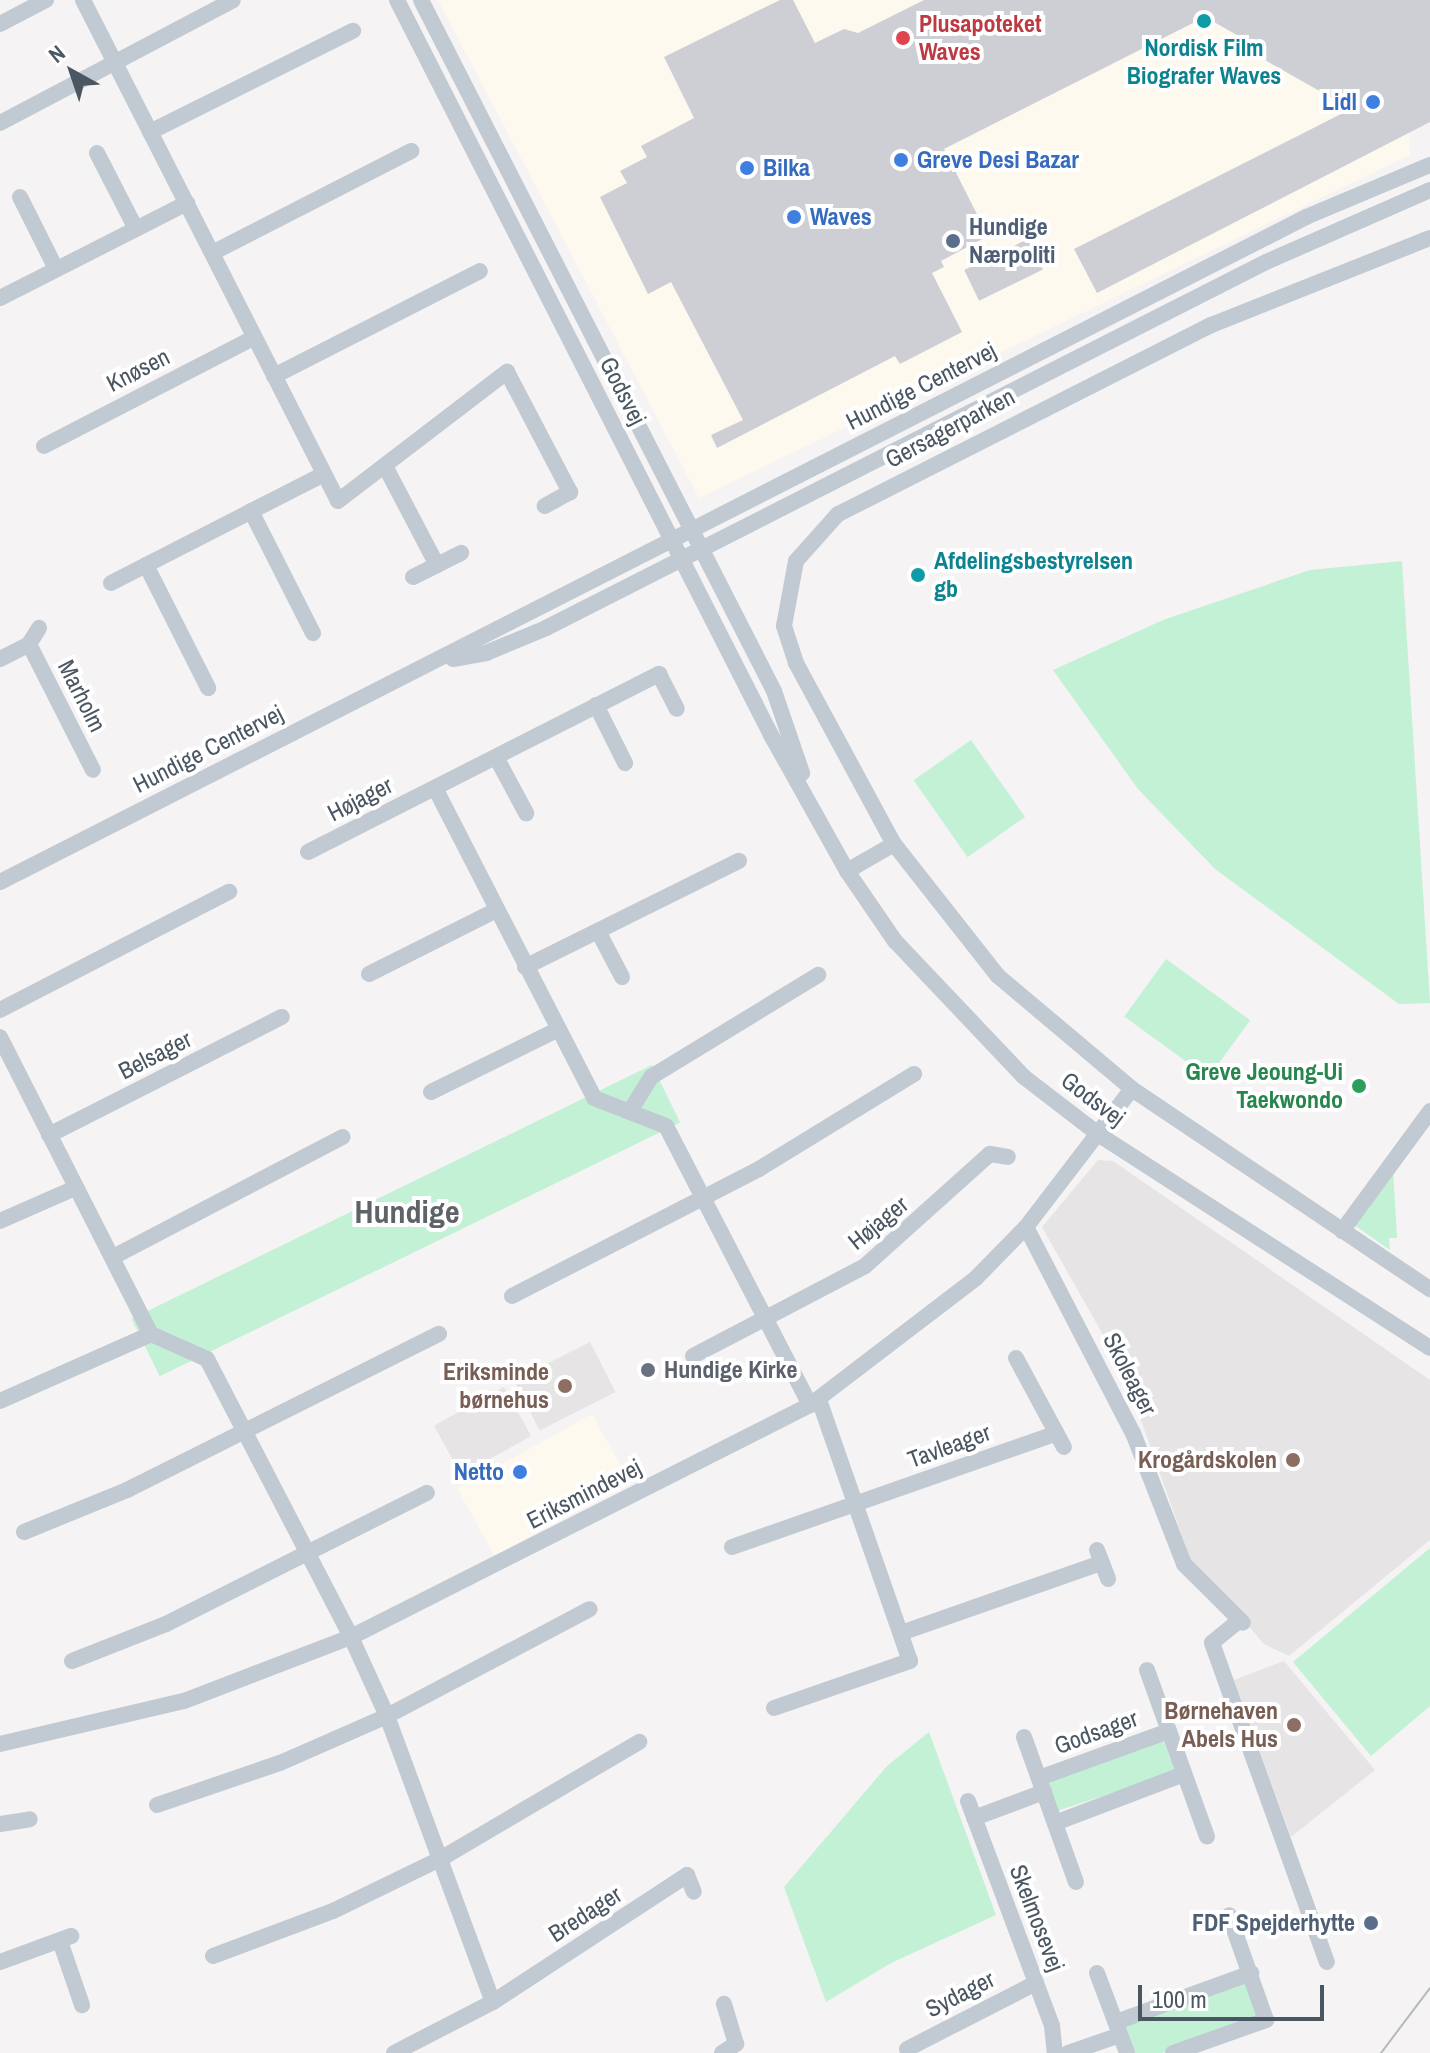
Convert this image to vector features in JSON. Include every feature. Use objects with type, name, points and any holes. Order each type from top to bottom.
[{"type":"street","points":[[0,24],[46,0]]},
{"type":"street","points":[[83,0],[338,501],[507,365],[570,492],[545,506]]},
{"type":"street","points":[[0,123],[233,0]]},
{"type":"street","name":"Godsvej","points":[[397,0],[681,559],[847,871],[949,1004],[1024,1077],[1101,1136],[1430,1348]]},
{"type":"street","name":"Godsvej","points":[[421,0],[774,691],[811,801]]},
{"type":"street","points":[[150,132],[353,31]]},
{"type":"street","points":[[212,253],[411,151]]},
{"type":"street","points":[[97,153],[136,229]]},
{"type":"street","name":"Hundige Centervej","points":[[0,882],[440,662],[691,528],[1306,217],[1430,165]]},
{"type":"street","name":"Hundige Centervej","points":[[440,662],[486,653],[546,628],[1266,262],[1430,190]]},
{"type":"street","points":[[20,197],[56,269]]},
{"type":"street","points":[[0,298],[187,203]]},
{"type":"street","name":"Gersagerparken","points":[[1430,238],[1298,288],[1124,365],[838,514],[807,542],[784,603],[791,652],[894,844],[998,976],[1132,1089],[1430,1289]]},
{"type":"street","points":[[274,376],[480,271]]},
{"type":"street","name":"Knøsen","points":[[44,446],[255,337]]},
{"type":"street","points":[[385,466],[437,565]]},
{"type":"street","points":[[111,583],[324,474]]},
{"type":"street","points":[[251,511],[313,633]]},
{"type":"street","points":[[413,577],[461,553]]},
{"type":"street","points":[[146,565],[208,688]]},
{"type":"street","name":"Marholm","points":[[0,659],[29,644],[39,628]]},
{"type":"street","name":"Marholm","points":[[29,644],[93,770]]},
{"type":"street","name":"Højager","points":[[308,852],[659,674],[677,709]]},
{"type":"street","points":[[596,705],[625,763]]},
{"type":"street","points":[[496,757],[526,813]]},
{"type":"street","points":[[435,788],[594,1098],[664,1123],[766,1319],[814,1402],[857,1504],[910,1661],[774,1708]]},
{"type":"street","points":[[847,871],[894,844]]},
{"type":"street","points":[[525,967],[739,861]]},
{"type":"street","points":[[0,1010],[229,892]]},
{"type":"street","points":[[369,974],[497,910]]},
{"type":"street","points":[[598,931],[622,977]]},
{"type":"street","points":[[630,1111],[651,1077],[818,975]]},
{"type":"street","name":"Belsager","points":[[49,1135],[282,1017]]},
{"type":"street","points":[[431,1092],[557,1030]]},
{"type":"street","points":[[0,1037],[151,1334],[207,1359],[351,1637],[387,1716],[493,2002]]},
{"type":"street","points":[[512,1296],[704,1198],[914,1074]]},
{"type":"street","points":[[1101,1136],[1132,1089]]},
{"type":"street","points":[[1342,1231],[1430,1111]]},
{"type":"street","name":"Eriksmindevej","points":[[0,1744],[184,1701],[351,1637],[814,1402],[934,1315],[1026,1227],[1101,1136]]},
{"type":"street","points":[[113,1257],[343,1137]]},
{"type":"street","name":"Højager","points":[[693,1356],[865,1266],[990,1154],[1008,1157]]},
{"type":"street","points":[[0,1221],[75,1188]]},
{"type":"street","name":"Skoleager","points":[[1026,1227],[1133,1433],[1184,1564],[1242,1622],[1212,1643],[1327,1962]]},
{"type":"street","points":[[0,1401],[151,1334]]},
{"type":"street","points":[[24,1532],[127,1490],[439,1334]]},
{"type":"street","name":"Tavleager","points":[[732,1547],[1060,1440],[1016,1358]]},
{"type":"street","points":[[72,1661],[166,1624],[427,1493]]},
{"type":"street","points":[[901,1633],[1102,1564]]},
{"type":"street","points":[[157,1805],[280,1763],[387,1716],[590,1609]]},
{"type":"street","name":"Godsager","points":[[1147,1670],[1207,1837]]},
{"type":"street","name":"Godsager","points":[[974,1818],[1041,1785],[1169,1731]]},
{"type":"street","name":"Godsager","points":[[1024,1737],[1076,1882]]},
{"type":"street","points":[[213,1956],[333,1911],[442,1858],[639,1742]]},
{"type":"street","points":[[1055,1823],[1184,1774]]},
{"type":"street","name":"Skelmosevej","points":[[968,1801],[1059,2052]]},
{"type":"street","points":[[0,1824],[30,1819]]},
{"type":"street","name":"Bredager","points":[[394,2053],[493,2002],[687,1875],[694,1892]]},
{"type":"street","points":[[1173,2053],[1266,2020],[1229,1915]]},
{"type":"street","points":[[0,1962],[65,1938],[82,2005]]},
{"type":"street","points":[[1097,1973],[1127,2053]]},
{"type":"street","points":[[1059,2052],[1251,1973]]},
{"type":"street","name":"Sydager","points":[[907,2049],[1036,1983]]},
{"type":"street","points":[[722,2053],[736,2044],[724,2004]]},
{"type":"shaded area","points":[[438,0],[1406,0],[1410,155],[699,498]]},
{"type":"shaded area","name":"Krogårdskolen","points":[[1098,1160],[1113,1161],[1430,1380],[1430,1540],[1289,1656],[1264,1644],[1190,1558],[1123,1370],[1042,1227]]},
{"type":"shaded area","name":"Eriksminde børnehus","points":[[590,1342],[615,1392],[540,1430],[514,1381]]},
{"type":"shaded area","name":"Eriksminde børnehus","points":[[504,1387],[531,1436],[461,1475],[434,1426]]},
{"type":"shaded area","points":[[592,1414],[629,1481],[495,1556],[457,1489]]},
{"type":"shaded area","name":"Børnehaven Abels Hus","points":[[1284,1661],[1375,1770],[1291,1837],[1234,1680]]},
{"type":"green space","points":[[1402,561],[1430,1003],[1399,1004],[1215,869],[1138,789],[1053,670],[1163,620],[1310,570]]},
{"type":"green space","points":[[971,740],[1025,817],[968,857],[914,780]]},
{"type":"green space","points":[[1166,959],[1250,1020],[1208,1078],[1124,1016]]},
{"type":"green space","points":[[652,1065],[680,1123],[160,1376],[132,1319]]},
{"type":"green space","points":[[1393,1169],[1397,1238],[1389,1238],[1390,1250],[1354,1225]]},
{"type":"green space","points":[[1430,1548],[1430,1706],[1371,1756],[1293,1662]]},
{"type":"green space","points":[[929,1732],[996,1915],[891,1963],[826,2002],[784,1887],[887,1766]]},
{"type":"green space","points":[[1163,1739],[1175,1772],[1057,1811],[1048,1787],[1051,1779]]},
{"type":"green space","points":[[1244,1980],[1259,2012],[1255,2018],[1162,2053],[1133,2053],[1124,2026]]},
{"type":"building","name":"Waves","points":[[780,0],[793,0],[815,43],[844,29],[858,33],[924,0],[1430,0],[1430,122],[1097,293],[1074,249],[1341,114],[1332,98],[1240,46],[1244,39],[1205,17],[944,149],[988,236],[941,261],[944,267],[932,273],[962,332],[900,364],[895,356],[717,448],[711,435],[743,420],[671,282],[648,294],[600,197],[627,183],[620,171],[647,157],[641,146],[694,118],[664,57]]},
{"type":"building","points":[[1028,239],[1043,270],[979,301],[964,270]]},
{"type":"tram line","points":[[1381,2053],[1430,1988]]},
{"type":"place","name":"Nordisk Film Biografer Waves","points":[[1204,21]]},
{"type":"place","name":"Plusapoteket Waves","points":[[903,38]]},
{"type":"place","name":"Lidl","points":[[1373,102]]},
{"type":"place","name":"Greve Desi Bazar","points":[[901,160]]},
{"type":"place","name":"Bilka","points":[[747,168]]},
{"type":"place","name":"Waves","points":[[794,217]]},
{"type":"place","name":"Hundige Nærpoliti","points":[[953,241]]},
{"type":"place","name":"Afdelingsbestyrelsen gb","points":[[918,575]]},
{"type":"place","name":"Greve Jeoung-Ui Taekwondo","points":[[1359,1086]]},
{"type":"place","name":"Hundige Kirke","points":[[648,1370]]},
{"type":"place","name":"Eriksminde børnehus","points":[[565,1386]]},
{"type":"place","name":"Krogårdskolen","points":[[1293,1460]]},
{"type":"place","name":"Netto","points":[[520,1472]]},
{"type":"place","name":"Børnehaven Abels Hus","points":[[1294,1725]]},
{"type":"place","name":"FDF Spejderhytte","points":[[1371,1923]]},
{"type":"district","name":"Hundige","points":[[407,1212]]}]
